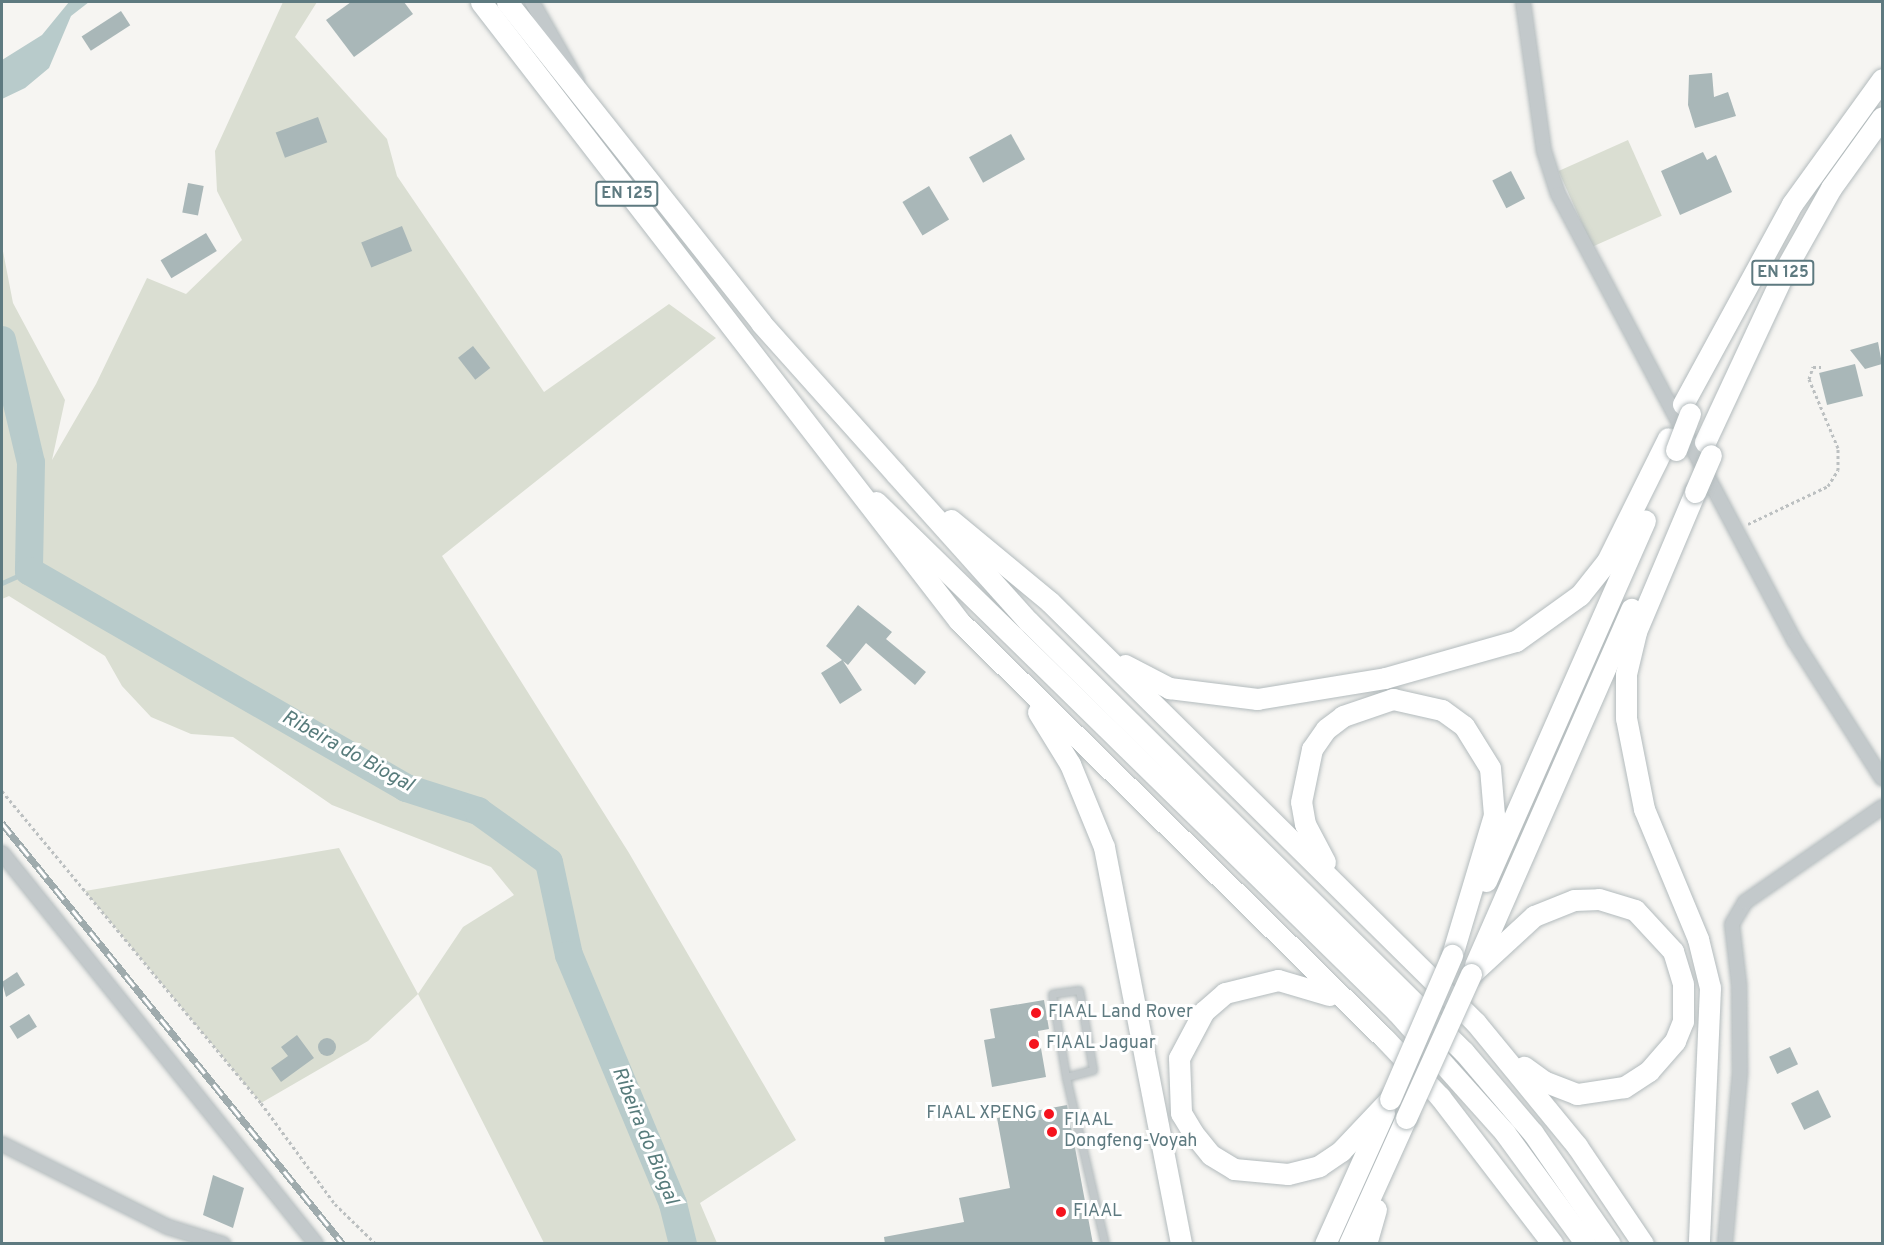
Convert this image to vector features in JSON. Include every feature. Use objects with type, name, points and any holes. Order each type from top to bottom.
[{"type":"main road","name":"EN 125","points":[[481,2],[843,470]]},
{"type":"main road","name":"EN 125","points":[[507,2],[762,323],[896,474]]},
{"type":"main road","name":"EN 125","points":[[1672,444],[1686,409],[1792,204],[1882,79]]},
{"type":"main road","name":"EN 125","points":[[1693,484],[1786,268],[1831,188],[1882,117]]},
{"type":"main road","points":[[896,474],[1133,671],[1169,688],[1211,696],[1308,693],[1477,656],[1540,626],[1580,595],[1630,524],[1672,444]]},
{"type":"main road","points":[[1325,1244],[1390,1099],[1672,444]]},
{"type":"main road","points":[[843,470],[929,586],[1005,668],[1385,1039],[1440,1097],[1530,1211],[1553,1244]]},
{"type":"main road","points":[[843,470],[1397,1012],[1505,1133],[1586,1244]]},
{"type":"main road","points":[[896,474],[1028,621],[1464,1052],[1533,1133],[1610,1244]]},
{"type":"main road","points":[[1349,1244],[1693,484]]},
{"type":"main road","points":[[1693,484],[1636,632],[1626,674],[1626,718],[1631,766],[1644,809],[1698,939],[1710,988],[1699,1244]]},
{"type":"main road","points":[[1050,602],[1476,1023],[1545,1082],[1577,1094],[1608,1090],[1649,1071],[1675,1041],[1683,1021],[1683,984],[1672,951],[1655,927],[1635,910],[1599,899],[1574,900],[1534,916],[1471,974]]},
{"type":"main road","points":[[1005,668],[1070,764],[1104,847],[1181,1244]]},
{"type":"main road","points":[[1355,901],[1305,824],[1302,778],[1312,749],[1335,723],[1367,705],[1393,699],[1442,710],[1479,743],[1490,768],[1494,815],[1452,955]]},
{"type":"main road","points":[[1385,1039],[1327,994],[1306,985],[1278,980],[1250,984],[1225,993],[1194,1025],[1179,1058],[1177,1086],[1181,1113],[1211,1155],[1258,1175],[1319,1166],[1341,1151],[1390,1099]]},
{"type":"main road","points":[[1476,1023],[1577,1146],[1643,1244]]},
{"type":"main road","points":[[1366,1244],[1389,1159]]},
{"type":"main road","points":[[1530,1211],[1547,1244]]},
{"type":"street","points":[[532,2],[566,52],[587,105]]},
{"type":"street","points":[[1523,2],[1544,151],[1558,194],[1738,528],[1794,640],[1882,778]]},
{"type":"street","points":[[1725,1244],[1740,1073],[1739,984],[1732,924],[1745,902],[1882,807]]},
{"type":"street","points":[[2,853],[316,1244]]},
{"type":"street","points":[[2,1144],[158,1222],[223,1244]]},
{"type":"lane","points":[[1066,1077],[1093,1070],[1079,990],[1052,994],[1066,1077],[1105,1244]]},
{"type":"path","points":[[1738,528],[1828,486],[1838,470],[1838,448],[1809,380],[1813,367],[1821,367]]},
{"type":"path","points":[[2,791],[261,1103],[335,1204],[376,1244]]},
{"type":"shaded area","points":[[69,2],[89,2],[71,16],[49,68],[25,88],[2,99],[2,60],[42,35]]},
{"type":"shaded area","points":[[283,2],[317,2],[295,37],[387,139],[397,176],[544,392],[669,304],[716,338],[442,556],[629,853],[796,1140],[700,1203],[717,1243],[544,1243],[418,994],[463,927],[514,895],[491,867],[332,805],[233,737],[191,734],[151,717],[122,686],[105,656],[9,596],[2,599],[2,246],[13,303],[65,400],[52,460],[96,384],[147,278],[186,294],[242,240],[217,191],[215,151]]},
{"type":"shaded area","points":[[1628,140],[1662,216],[1592,247],[1559,171]]},
{"type":"shaded area","points":[[339,848],[418,994],[368,1041],[261,1103],[85,891]]},
{"type":"building","points":[[351,2],[404,2],[413,14],[354,57],[326,20]]},
{"type":"building","points":[[121,11],[130,25],[91,51],[82,37]]},
{"type":"building","points":[[1712,73],[1714,97],[1728,92],[1736,116],[1695,128],[1688,105],[1689,75]]},
{"type":"building","points":[[318,117],[327,142],[285,158],[276,132]]},
{"type":"building","points":[[1011,134],[1025,159],[983,183],[969,157]]},
{"type":"building","points":[[1703,152],[1707,160],[1716,155],[1732,192],[1680,215],[1661,171]]},
{"type":"building","points":[[1511,171],[1525,199],[1506,208],[1492,181]]},
{"type":"building","points":[[188,183],[204,186],[198,216],[182,212]]},
{"type":"building","points":[[929,186],[949,219],[923,235],[902,202]]},
{"type":"building","points":[[402,226],[412,251],[371,268],[361,242]]},
{"type":"building","points":[[206,233],[217,251],[171,278],[161,260]]},
{"type":"building","points":[[1878,342],[1882,364],[1865,369],[1850,350]]},
{"type":"building","points":[[473,346],[490,368],[475,380],[458,358]]},
{"type":"building","points":[[1855,364],[1863,396],[1827,405],[1819,373]]},
{"type":"building","points":[[858,605],[892,632],[886,639],[926,672],[915,685],[866,643],[848,665],[843,661],[862,690],[840,704],[821,673],[842,660],[826,646]]},
{"type":"building","points":[[17,972],[25,985],[6,997],[2,982]]},
{"type":"building","points":[[1044,1000],[1049,1029],[1038,1031],[1046,1077],[992,1087],[984,1040],[995,1038],[990,1009]]},
{"type":"building","points":[[29,1014],[37,1027],[17,1039],[9,1026]]},
{"type":"building","points":[[297,1035],[314,1058],[281,1082],[271,1068],[288,1056],[281,1047]]},
{"type":"building","points":[[323,1038],[331,1038],[336,1043],[334,1054],[323,1056],[318,1051],[318,1043]]},
{"type":"building","points":[[1790,1047],[1798,1064],[1777,1074],[1769,1057]]},
{"type":"building","points":[[1818,1090],[1831,1117],[1804,1130],[1791,1103]]},
{"type":"building","points":[[1067,1105],[1093,1244],[885,1244],[884,1237],[964,1222],[959,1198],[1010,1188],[997,1118]]},
{"type":"building","points":[[213,1175],[244,1188],[233,1228],[203,1215]]},
{"type":"waterway","name":"Ribeira do Biogal","points":[[2,340],[31,463],[29,571],[406,788],[478,811],[549,862],[569,955],[673,1204],[683,1244]]},
{"type":"waterway","points":[[2,583],[29,571]]},
{"type":"railway","points":[[2,823],[343,1244]]},
{"type":"place","name":"FIAAL Land Rover","points":[[1036,1013]]},
{"type":"place","name":"FIAAL Jaguar","points":[[1034,1044]]},
{"type":"place","name":"FIAAL XPENG","points":[[1049,1114]]},
{"type":"place","name":"FIAAL Dongfeng-Voyah","points":[[1052,1132]]},
{"type":"place","name":"FIAAL","points":[[1061,1212]]}]
